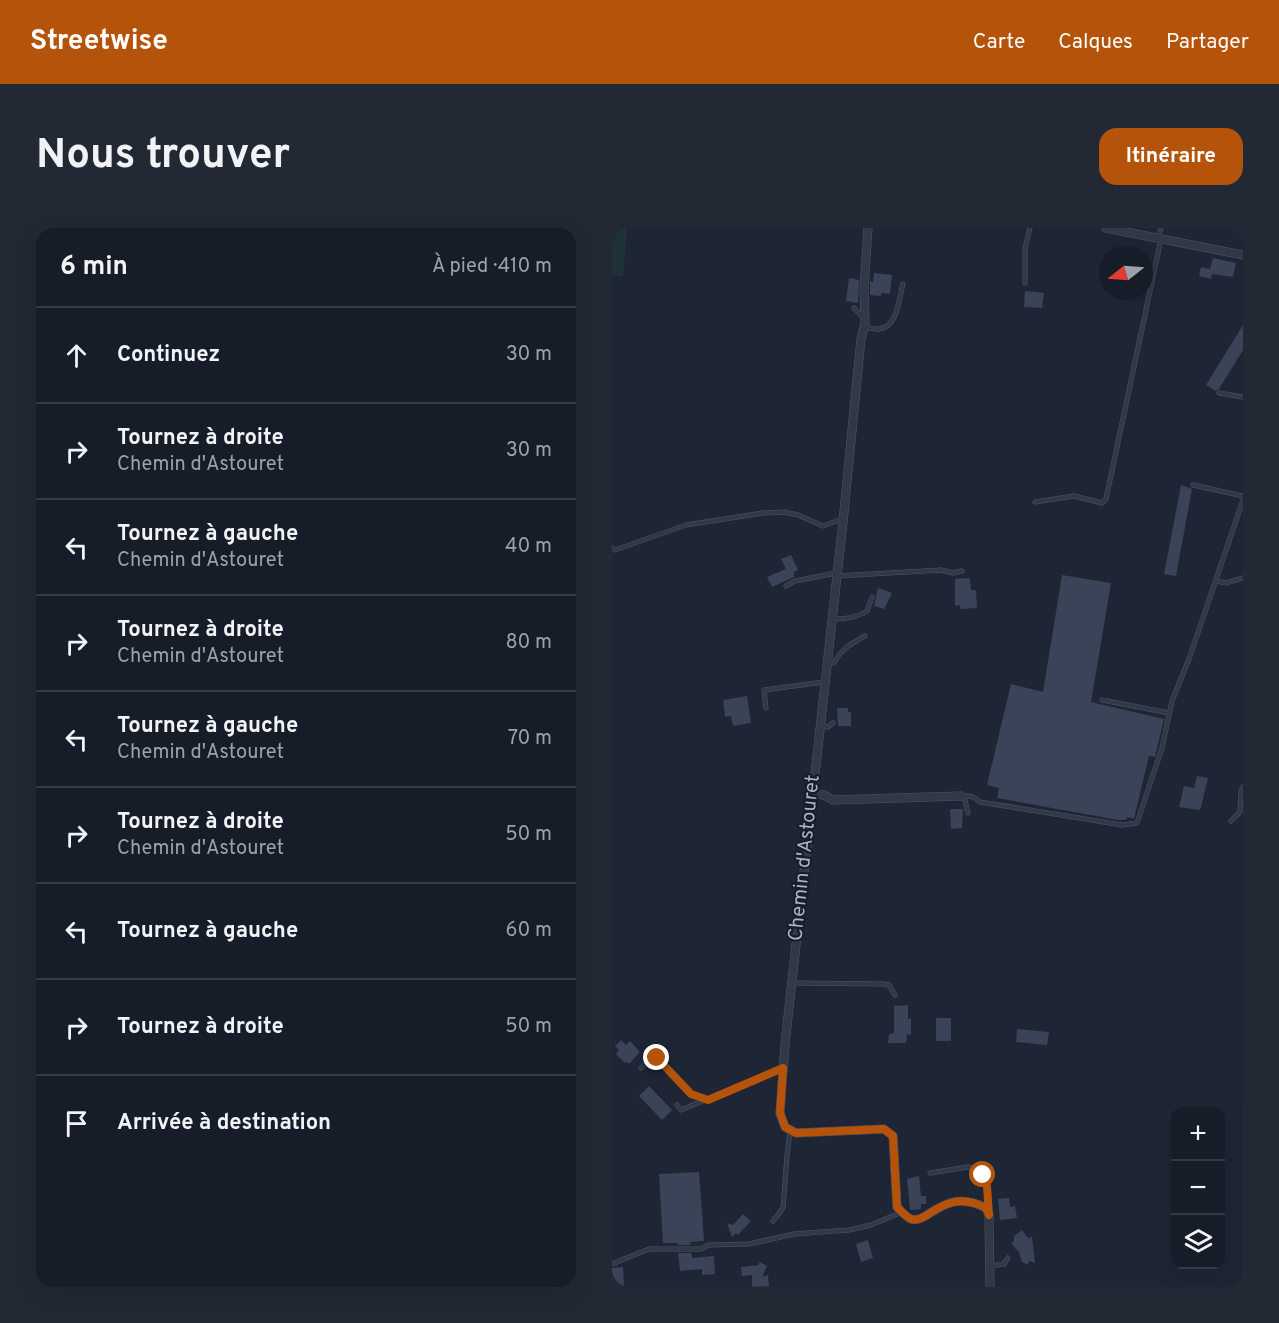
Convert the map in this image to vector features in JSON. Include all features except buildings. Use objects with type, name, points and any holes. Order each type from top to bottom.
[{"type":"street","name":"Chemin d'Astouret","points":[[791,1130],[785,1127],[780,1113],[783,1068],[843,519],[849,443],[861,339],[865,323],[864,288],[868,228]]},
{"type":"street","points":[[1106,228],[1243,255]]},
{"type":"street","points":[[812,793],[824,795],[833,800],[961,796]]},
{"type":"street","points":[[791,1130],[796,1133],[884,1129],[893,1136],[897,1207],[910,1219],[917,1220],[948,1203],[961,1199],[986,1208],[989,1215],[990,1287]]},
{"type":"lane","points":[[1025,283],[1025,248],[1030,228]]},
{"type":"lane","points":[[1035,501],[1074,496],[1102,503],[1106,499],[1161,228]]},
{"type":"lane","points":[[854,308],[865,323],[880,329],[891,324],[896,314],[903,284]]},
{"type":"lane","points":[[1219,393],[1243,397]]},
{"type":"lane","points":[[961,796],[967,795],[975,797],[980,802],[1033,812],[1122,825],[1137,823],[1162,748],[1172,701],[1189,659],[1243,498],[1193,485]]},
{"type":"lane","points":[[612,548],[615,550],[686,525],[763,513],[784,512],[798,515],[823,526],[843,519]]},
{"type":"lane","points":[[786,586],[795,581],[836,574],[962,571]]},
{"type":"lane","points":[[1216,581],[1226,583],[1243,578]]},
{"type":"lane","points":[[831,620],[842,620],[860,615],[867,611],[872,597]]},
{"type":"lane","points":[[826,662],[834,663],[838,654],[851,643],[865,636]]},
{"type":"lane","points":[[766,708],[764,690],[824,682]]},
{"type":"lane","points":[[1102,700],[1169,713]]},
{"type":"lane","points":[[820,726],[828,727],[833,723]]},
{"type":"lane","points":[[1231,821],[1240,812],[1243,787]]},
{"type":"lane","points":[[961,796],[965,800],[968,813]]},
{"type":"lane","points":[[792,983],[884,984],[890,985],[895,995]]},
{"type":"lane","points":[[641,1068],[651,1058],[657,1058],[691,1094],[708,1100]]},
{"type":"lane","points":[[677,1105],[681,1110],[783,1068]]},
{"type":"lane","points":[[773,1221],[783,1208],[791,1130]]},
{"type":"lane","points":[[930,1173],[968,1167],[977,1168],[983,1175],[987,1186],[989,1215]]},
{"type":"lane","points":[[612,1264],[649,1249],[701,1249],[709,1245],[760,1242],[794,1234],[849,1230],[871,1225],[902,1212]]},
{"type":"lane","points":[[990,1266],[1004,1264],[1008,1258]]},
{"type":"shaded area","points":[[612,228],[627,228],[623,276],[612,276]]},
{"type":"route","points":[[657,1058],[691,1094],[708,1100],[783,1068],[780,1113],[785,1127],[796,1133],[884,1129],[893,1136],[897,1207],[910,1219],[917,1220],[948,1203],[961,1199],[986,1208],[989,1215],[987,1186],[983,1175]]}]
